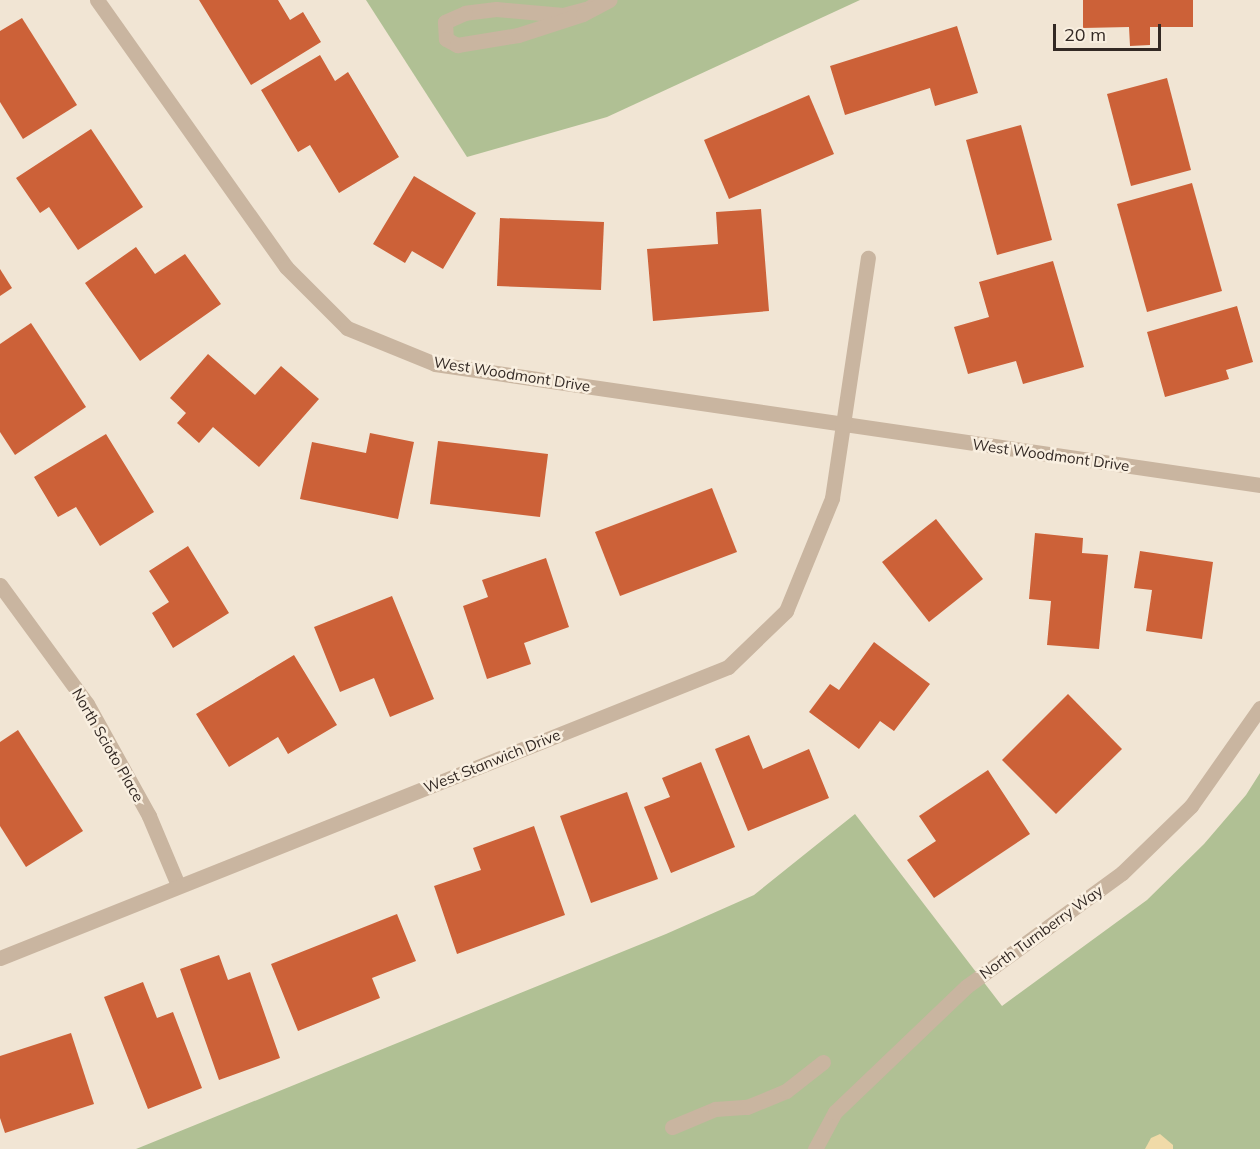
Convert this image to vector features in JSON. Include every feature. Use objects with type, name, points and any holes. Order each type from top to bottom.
[{"type":"street","name":"West Woodmont Drive","points":[[97,0],[286,267],[347,328],[435,364],[1260,484]]},
{"type":"street","points":[[600,0],[589,8],[563,15],[525,14],[496,9],[465,13],[445,22],[446,39],[457,45],[518,34],[583,14],[609,0]]},
{"type":"street","points":[[843,425],[868,258]]},
{"type":"street","name":"West Stanwich Drive","points":[[0,957],[728,667],[786,610],[832,498],[843,425]]},
{"type":"street","name":"North Scioto Place","points":[[0,585],[87,704],[149,816],[178,885]]},
{"type":"street","name":"North Turnberry Way","points":[[814,1149],[835,1112],[967,986],[1122,873],[1191,806],[1260,708]]},
{"type":"street","points":[[672,1127],[715,1109],[747,1107],[786,1090],[823,1062]]},
{"type":"green space","points":[[366,0],[860,0],[607,117],[467,157]]},
{"type":"green space","points":[[1260,773],[1260,1149],[136,1149],[666,934],[754,895],[855,814],[1002,1006],[1147,900],[1204,844],[1246,795]]},
{"type":"sand","points":[[1160,1134],[1173,1145],[1173,1149],[1145,1149],[1151,1138]]},
{"type":"building","points":[[199,0],[278,0],[290,20],[303,12],[321,42],[251,85]]},
{"type":"building","points":[[1083,0],[1193,0],[1193,27],[1150,27],[1150,45],[1130,46],[1129,27],[1083,28]]},
{"type":"building","points":[[22,18],[77,105],[23,139],[0,102],[0,31]]},
{"type":"building","points":[[957,26],[978,93],[935,106],[930,88],[845,115],[830,66]]},
{"type":"building","points":[[320,55],[335,81],[348,72],[399,157],[339,193],[310,145],[298,152],[261,90]]},
{"type":"building","points":[[1167,78],[1191,170],[1131,186],[1107,94]]},
{"type":"building","points":[[809,95],[834,154],[729,199],[704,140]]},
{"type":"building","points":[[1021,125],[1052,240],[997,255],[966,140]]},
{"type":"building","points":[[91,129],[143,207],[78,250],[49,207],[40,213],[16,178]]},
{"type":"building","points":[[414,176],[476,213],[443,269],[412,251],[405,263],[373,244]]},
{"type":"building","points":[[1192,183],[1222,291],[1147,312],[1117,204]]},
{"type":"building","points":[[761,209],[769,311],[653,321],[647,249],[718,244],[716,212]]},
{"type":"building","points":[[500,218],[604,222],[601,290],[497,286]]},
{"type":"building","points":[[136,247],[155,274],[185,254],[221,304],[140,361],[85,283]]},
{"type":"building","points":[[1053,261],[1084,367],[1023,384],[1016,361],[968,374],[954,327],[989,317],[979,282]]},
{"type":"building","points":[[0,269],[12,288],[0,296]]},
{"type":"building","points":[[1237,306],[1253,362],[1226,370],[1229,379],[1165,397],[1147,332]]},
{"type":"building","points":[[31,323],[86,407],[15,455],[0,432],[0,344]]},
{"type":"building","points":[[208,354],[255,395],[281,366],[319,399],[259,467],[213,427],[199,443],[177,423],[186,413],[170,398]]},
{"type":"building","points":[[370,433],[414,442],[398,519],[300,499],[312,442],[366,453]]},
{"type":"building","points":[[106,434],[154,512],[100,546],[76,507],[58,517],[34,477]]},
{"type":"building","points":[[438,441],[548,454],[540,517],[430,504]]},
{"type":"building","points":[[712,488],[737,552],[620,596],[595,532]]},
{"type":"building","points":[[936,519],[983,579],[929,622],[882,562]]},
{"type":"building","points":[[1035,533],[1083,538],[1082,553],[1108,555],[1099,649],[1047,645],[1051,601],[1029,599]]},
{"type":"building","points":[[188,546],[229,613],[173,648],[152,613],[169,602],[149,571]]},
{"type":"building","points":[[1140,551],[1213,562],[1202,639],[1146,631],[1152,590],[1134,588]]},
{"type":"building","points":[[546,558],[569,627],[524,643],[531,664],[487,679],[463,606],[488,597],[482,580]]},
{"type":"building","points":[[392,596],[434,699],[390,717],[374,678],[340,692],[314,627]]},
{"type":"building","points":[[874,642],[930,684],[894,731],[880,721],[859,749],[809,712],[830,684],[839,690]]},
{"type":"building","points":[[294,655],[337,725],[288,754],[278,737],[229,767],[196,714]]},
{"type":"building","points":[[1068,694],[1122,749],[1056,814],[1002,760]]},
{"type":"building","points":[[18,730],[83,831],[26,867],[0,826],[0,742]]},
{"type":"building","points":[[749,735],[763,769],[809,749],[829,798],[748,831],[715,749]]},
{"type":"building","points":[[701,762],[735,847],[671,873],[644,807],[670,797],[662,778]]},
{"type":"building","points":[[988,770],[1030,834],[934,898],[907,860],[936,841],[919,816]]},
{"type":"building","points":[[627,792],[658,879],[591,903],[560,816]]},
{"type":"building","points":[[534,826],[565,915],[457,954],[434,886],[481,870],[473,848]]},
{"type":"building","points":[[397,914],[416,961],[372,978],[380,998],[298,1031],[271,964]]},
{"type":"building","points":[[219,955],[228,980],[250,972],[280,1058],[219,1080],[180,969]]},
{"type":"building","points":[[143,982],[157,1018],[173,1012],[202,1088],[148,1109],[104,997]]},
{"type":"building","points":[[71,1033],[94,1104],[5,1133],[0,1118],[0,1056]]}]
